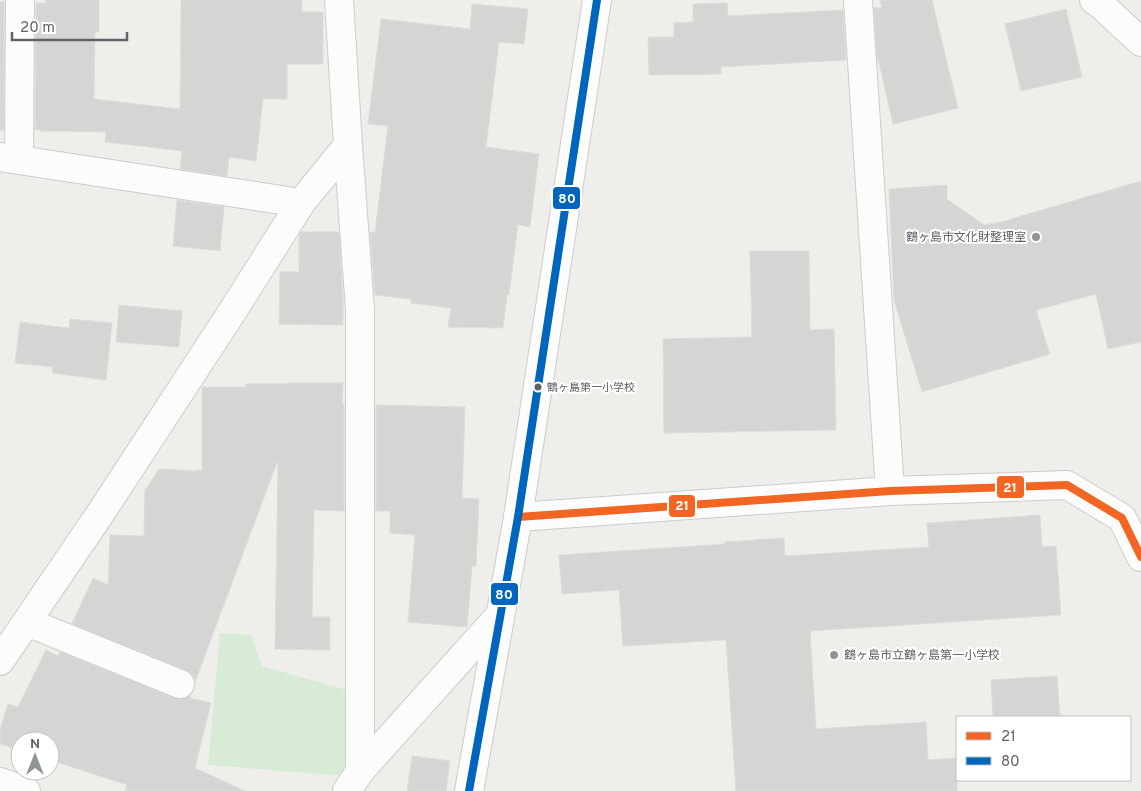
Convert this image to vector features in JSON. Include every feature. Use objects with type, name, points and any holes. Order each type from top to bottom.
[{"type":"street","points":[[20,0],[10,158],[301,203]]},
{"type":"street","points":[[339,0],[360,310],[353,781]]},
{"type":"street","points":[[468,791],[518,517],[597,0]]},
{"type":"street","points":[[858,0],[890,491]]},
{"type":"street","points":[[1094,0],[1141,42]]},
{"type":"street","points":[[0,661],[111,498],[301,203],[348,145]]},
{"type":"street","points":[[518,517],[890,491],[1067,484],[1122,518],[1141,557]]},
{"type":"street","points":[[353,781],[500,615]]},
{"type":"street","points":[[27,622],[180,684]]},
{"type":"street","points":[[0,782],[26,791]]},
{"type":"green space","points":[[220,633],[251,635],[262,666],[350,691],[346,776],[208,765]]},
{"type":"building","points":[[46,0],[99,0],[99,32],[95,32],[94,99],[180,109],[181,0],[302,0],[302,12],[323,12],[323,64],[287,64],[287,99],[263,99],[256,161],[229,157],[227,176],[180,169],[182,151],[105,142],[106,132],[35,130],[36,3],[46,3]]},
{"type":"building","points":[[880,0],[932,0],[958,108],[893,124],[877,58],[874,8],[882,8]]},
{"type":"building","points":[[0,2],[4,2],[4,130],[0,130]]},
{"type":"building","points":[[727,3],[728,16],[843,10],[846,60],[721,67],[721,74],[649,75],[648,37],[674,37],[674,23],[693,22],[693,4]]},
{"type":"building","points":[[472,4],[528,9],[524,44],[499,42],[486,147],[539,154],[530,227],[518,225],[503,328],[448,327],[451,308],[411,303],[411,299],[375,295],[370,232],[375,232],[388,126],[368,124],[381,19],[470,29]]},
{"type":"building","points":[[1066,9],[1082,77],[1021,91],[1005,24]]},
{"type":"building","points":[[1141,181],[1141,342],[1108,349],[1096,294],[1036,310],[1050,354],[922,392],[894,300],[889,189],[947,185],[947,199],[984,225],[1001,222]]},
{"type":"building","points":[[177,200],[224,207],[220,251],[173,246]]},
{"type":"building","points":[[301,232],[339,232],[343,325],[279,324],[280,272],[299,272],[299,236]]},
{"type":"building","points":[[750,251],[809,251],[810,330],[834,329],[836,430],[664,433],[663,339],[752,337]]},
{"type":"building","points":[[119,305],[182,311],[179,347],[116,342]]},
{"type":"building","points":[[70,319],[112,323],[106,380],[52,373],[53,367],[15,363],[20,322],[69,328]]},
{"type":"building","points":[[343,383],[344,511],[314,510],[312,617],[330,617],[330,650],[275,649],[278,460],[195,682],[193,675],[186,670],[72,624],[93,578],[108,585],[110,535],[144,536],[145,490],[159,469],[202,470],[202,387],[246,387],[246,384]]},
{"type":"building","points":[[376,405],[465,407],[462,498],[479,499],[476,566],[472,566],[467,627],[408,622],[415,535],[390,533],[390,511],[376,511]]},
{"type":"building","points":[[1040,515],[1042,547],[1056,546],[1061,615],[810,631],[816,729],[926,722],[928,760],[956,758],[957,791],[736,791],[726,640],[623,646],[619,590],[562,594],[559,555],[725,544],[725,542],[784,538],[785,556],[929,547],[927,523]]},
{"type":"building","points":[[46,650],[58,656],[60,652],[174,698],[183,699],[191,695],[190,698],[211,703],[195,768],[245,791],[125,791],[127,785],[60,763],[60,731],[10,731],[10,747],[0,744],[0,729],[8,704],[18,707]]},
{"type":"building","points":[[1057,676],[1060,716],[993,716],[991,680]]},
{"type":"building","points":[[412,756],[450,761],[446,791],[407,791]]},
{"type":"transit line","name":"80","points":[[469,791],[518,517],[597,0]]},
{"type":"transit line","name":"21","points":[[518,517],[890,491],[1067,485],[1122,518],[1141,557]]},
{"type":"place","name":"鶴ヶ島市文化財整理室","points":[[1036,237]]},
{"type":"place","name":"鶴ヶ島第一小学校","points":[[538,387]]},
{"type":"place","name":"鶴ヶ島市立鶴ヶ島第一小学校","points":[[834,655]]}]
